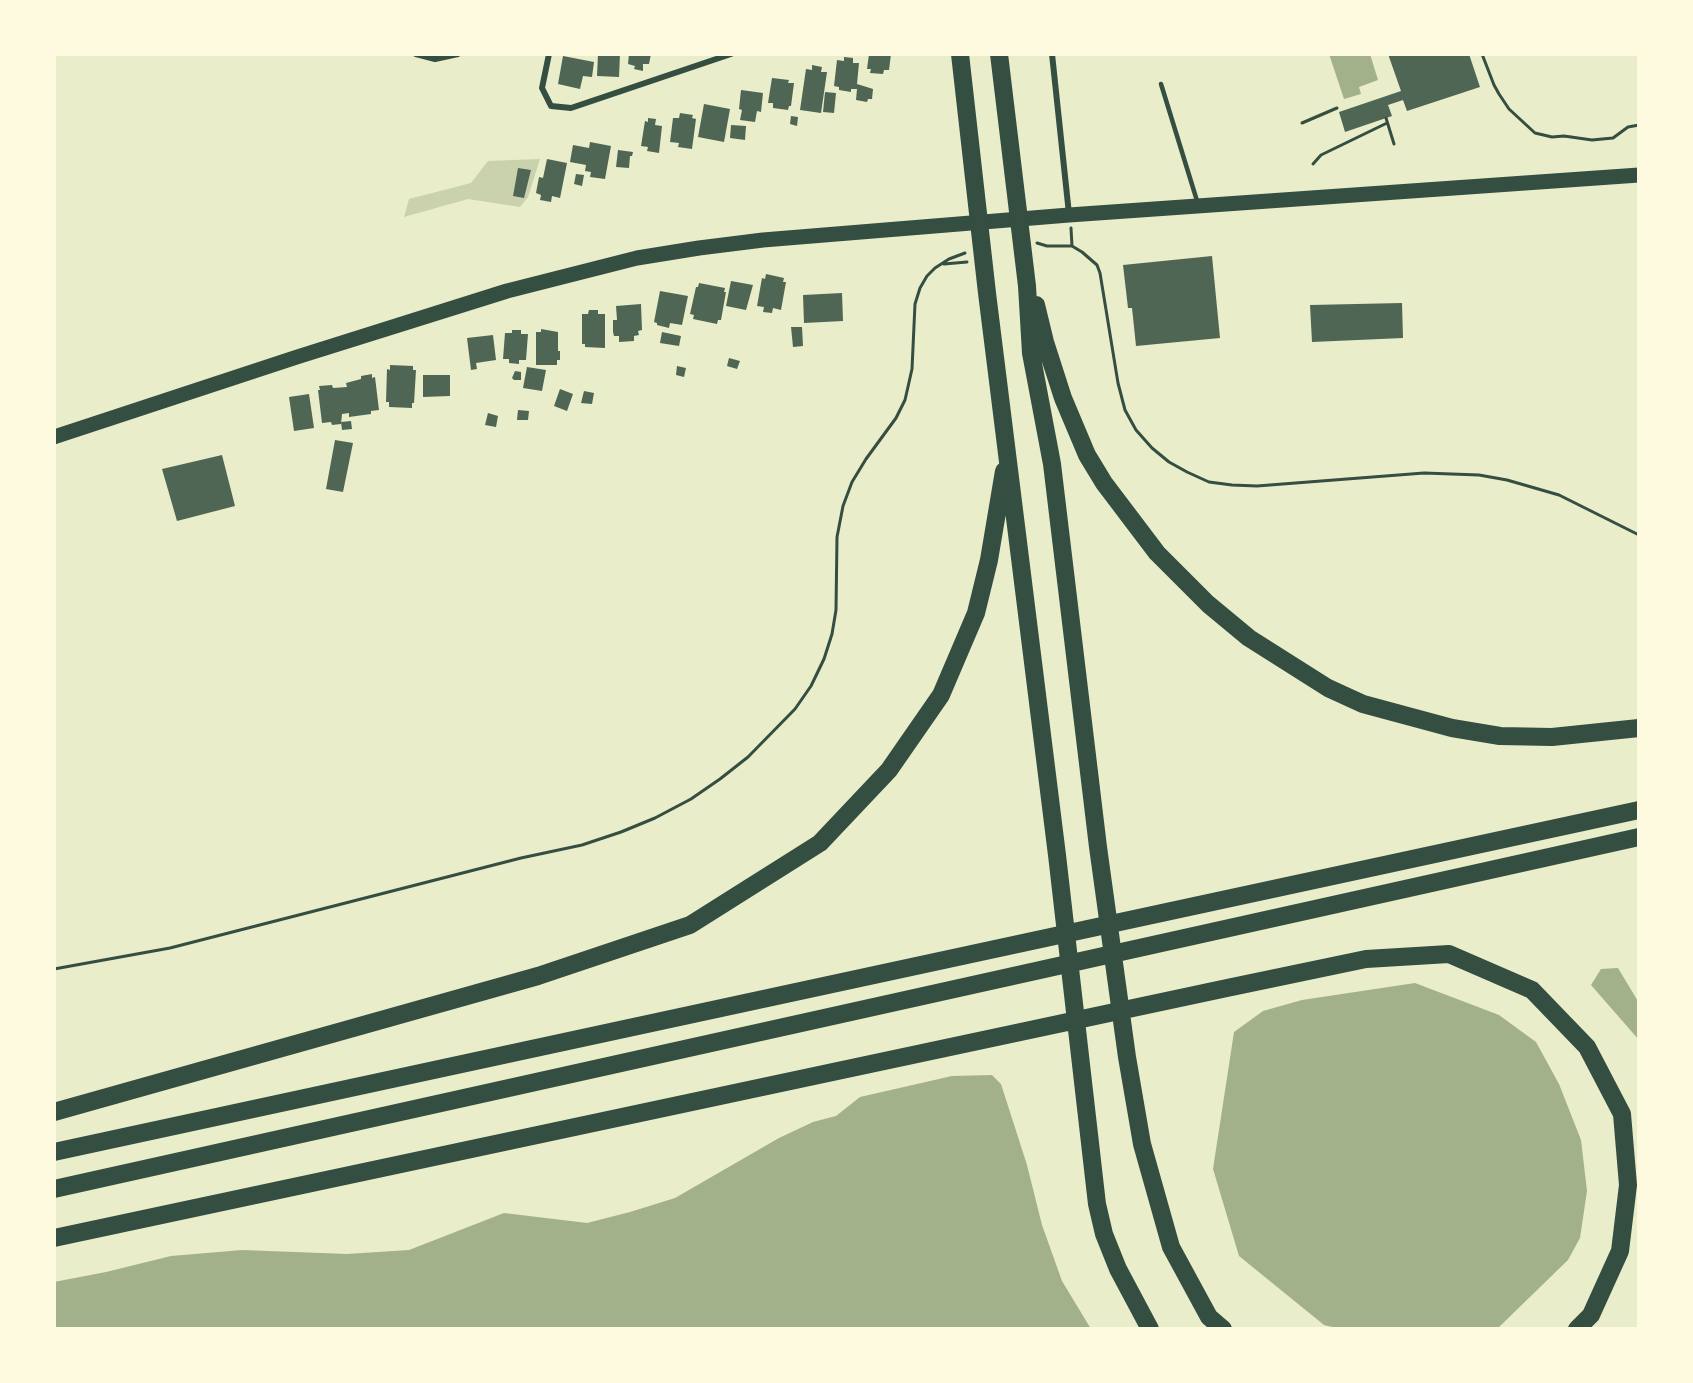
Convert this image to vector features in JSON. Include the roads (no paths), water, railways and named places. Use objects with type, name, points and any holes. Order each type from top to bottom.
[{"type":"highway","points":[[960,54],[1097,1204],[1104,1234],[1118,1269],[1150,1329]]},
{"type":"highway","points":[[999,54],[1027,286],[1031,353],[1052,464],[1098,847],[1127,1057],[1142,1144],[1171,1247],[1209,1317],[1223,1329]]},
{"type":"highway","points":[[1027,286],[1037,308],[1063,398],[1087,455],[1104,483],[1157,553],[1208,604],[1249,638],[1328,688],[1363,704],[1452,728],[1500,736],[1552,737],[1639,728]]},
{"type":"highway","points":[[54,1112],[538,976],[690,925],[820,843],[889,770],[941,694],[976,613],[989,560],[1007,451]]},
{"type":"highway","points":[[54,1152],[1639,810]]},
{"type":"highway","points":[[54,1189],[1639,837]]},
{"type":"highway","points":[[54,1238],[1366,959],[1449,954],[1532,990],[1587,1047],[1622,1114],[1628,1185],[1620,1251],[1591,1315],[1577,1329]]},
{"type":"main road","points":[[54,437],[507,291],[638,258],[763,240],[1069,215],[1639,176]]},
{"type":"street","points":[[416,54],[435,59],[458,54]]},
{"type":"street","points":[[549,54],[542,88],[551,106],[571,108],[731,54]]},
{"type":"street","points":[[1052,54],[1069,215]]},
{"type":"lane","points":[[1161,84],[1199,206]]}]
